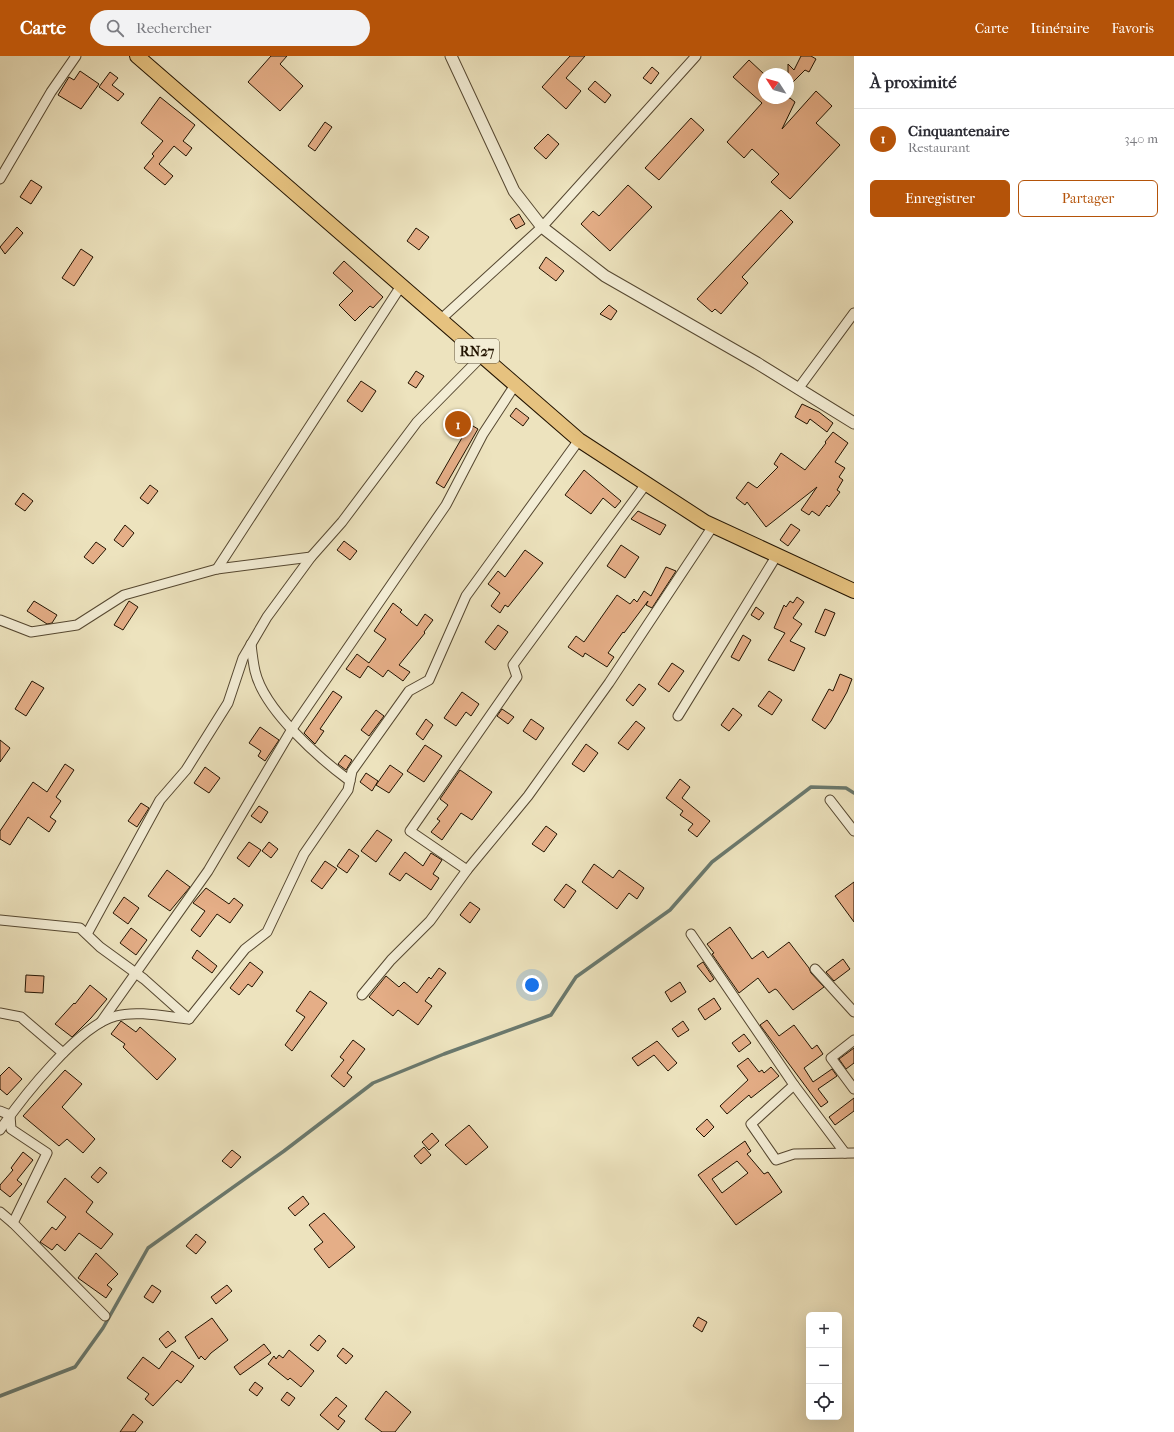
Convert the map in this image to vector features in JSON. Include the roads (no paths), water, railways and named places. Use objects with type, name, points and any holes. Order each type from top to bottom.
[{"type":"main road","name":"RN27","points":[[137,56],[579,440],[713,526],[854,592]]},
{"type":"street","points":[[0,179],[51,92],[76,56]]},
{"type":"street","points":[[451,56],[514,190],[542,226],[605,276],[757,363],[854,423]]},
{"type":"street","points":[[440,320],[542,226],[696,56]]},
{"type":"street","points":[[217,569],[401,286]]},
{"type":"street","points":[[798,389],[854,313]]},
{"type":"street","points":[[87,934],[160,800],[186,770],[228,703],[243,658],[267,617],[311,558],[342,522],[417,422],[482,356]]},
{"type":"street","points":[[100,1024],[208,871],[292,729],[446,505],[483,434],[515,385]]},
{"type":"street","points":[[189,1019],[245,949],[267,932],[304,854],[348,790],[352,771],[409,691],[429,680],[466,596],[579,440]]},
{"type":"street","points":[[467,870],[410,830],[517,677],[512,665],[646,484]]},
{"type":"street","points":[[362,995],[391,960],[430,921],[467,870],[528,796],[591,708],[713,526]]},
{"type":"street","points":[[678,716],[777,555]]},
{"type":"street","points":[[0,620],[31,632],[77,625],[124,595],[217,569],[311,558]]},
{"type":"street","points":[[251,644],[255,672],[263,692],[292,729],[322,760],[350,781]]},
{"type":"street","points":[[830,800],[854,832]]},
{"type":"street","points":[[0,920],[80,928],[137,973],[189,1019]]},
{"type":"street","points":[[691,934],[794,1085],[850,1153]]},
{"type":"street","points":[[815,969],[854,1012]]},
{"type":"street","points":[[0,1013],[21,1017],[63,1053]]},
{"type":"street","points":[[0,1130],[10,1115],[63,1053],[88,1030],[116,1016],[134,1014],[189,1019]]},
{"type":"street","points":[[854,1040],[831,1058],[854,1089]]},
{"type":"street","points":[[794,1085],[751,1124],[776,1160],[794,1154],[850,1153]]},
{"type":"street","points":[[0,1111],[10,1115]]},
{"type":"street","points":[[10,1115],[11,1128],[47,1153],[13,1223]]},
{"type":"street","points":[[0,1212],[13,1223],[105,1316]]},
{"type":"waterway","points":[[0,1396],[75,1367],[103,1328],[148,1248],[284,1151],[373,1083],[444,1054],[551,1015],[576,977],[670,910],[712,862],[811,787],[846,788],[854,793]]},
{"type":"place","name":"Cinquantenaire","points":[[458,424]]}]
